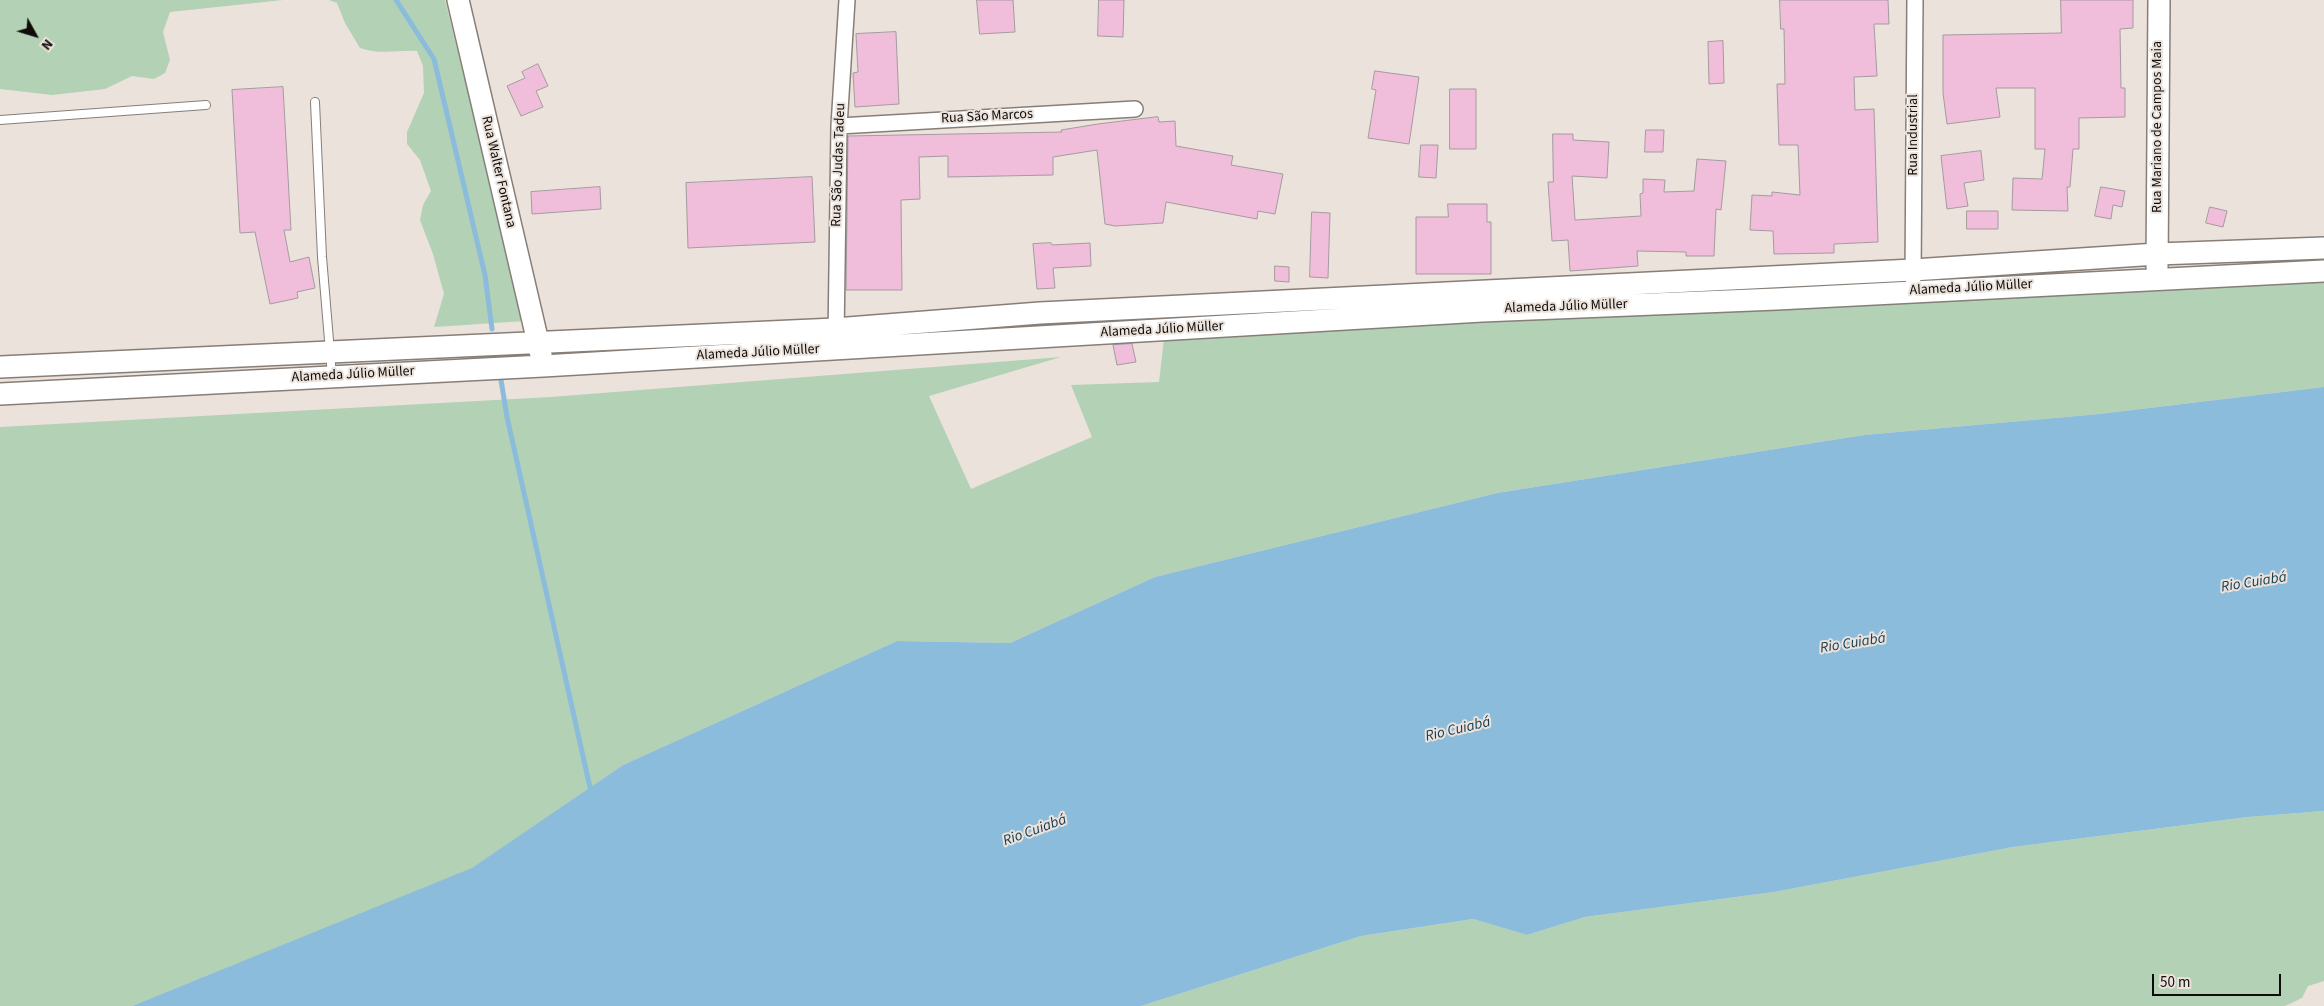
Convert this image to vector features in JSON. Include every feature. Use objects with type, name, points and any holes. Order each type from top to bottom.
[{"type":"main road","name":"Rua Walter Fontana","points":[[458,0],[543,366]]},
{"type":"main road","name":"Rua Mariano de Campos Maia","points":[[2156,278],[2159,0]]},
{"type":"main road","name":"Alameda Júlio Müller","points":[[1914,280],[2157,254],[2324,248]]},
{"type":"main road","name":"Alameda Júlio Müller","points":[[0,394],[543,366],[836,339],[1040,313],[1914,280],[2156,278],[2324,271]]},
{"type":"main road","name":"Alameda Júlio Müller","points":[[0,367],[539,344],[836,339]]},
{"type":"street","name":"Rua São Judas Tadeu","points":[[836,339],[839,126],[847,0]]},
{"type":"street","name":"Rua Industrial","points":[[1914,280],[1915,0]]},
{"type":"street","name":"Rua São Marcos","points":[[839,126],[1135,109]]},
{"type":"lane","points":[[315,102],[322,257],[332,376]]},
{"type":"lane","points":[[0,120],[206,104]]},
{"type":"green space","points":[[0,0],[283,0],[170,12],[163,32],[170,60],[165,73],[154,79],[132,76],[105,89],[52,95],[0,89]]},
{"type":"green space","points":[[329,0],[445,0],[525,321],[434,327],[444,294],[433,254],[420,220],[423,205],[431,191],[420,160],[407,144],[407,132],[424,93],[423,66],[417,51],[381,52],[360,48],[345,23],[337,3]]},
{"type":"green space","points":[[2324,278],[2324,387],[2099,414],[1864,435],[1497,493],[1155,577],[1010,643],[897,641],[623,765],[472,869],[132,1006],[0,1006],[0,427],[551,397],[1061,357],[929,396],[971,489],[1092,437],[1071,385],[1159,382],[1164,339]]},
{"type":"green space","points":[[2324,811],[2324,981],[2308,986],[2302,998],[2285,1006],[1141,1006],[1361,936],[1473,919],[1527,935],[1585,917],[1774,892],[2013,847],[2248,817]]},
{"type":"water","name":"Rio Cuiabá","points":[[2324,387],[2324,811],[2248,817],[2013,847],[1774,892],[1585,917],[1527,935],[1473,919],[1361,936],[1141,1006],[132,1006],[472,868],[623,765],[897,641],[1010,643],[1155,577],[1497,493],[1864,435],[2099,414]]},
{"type":"building","points":[[977,0],[1013,0],[1015,32],[980,34]]},
{"type":"building","points":[[1099,0],[1124,0],[1123,37],[1098,36]]},
{"type":"building","points":[[1780,0],[1888,0],[1889,24],[1874,24],[1877,76],[1854,77],[1855,110],[1874,109],[1878,242],[1834,244],[1834,253],[1774,254],[1773,231],[1750,230],[1752,195],[1772,196],[1772,192],[1800,195],[1798,145],[1779,145],[1777,84],[1785,84],[1784,29],[1781,29]]},
{"type":"building","points":[[2061,0],[2133,0],[2133,28],[2120,29],[2121,88],[2125,88],[2125,117],[2079,118],[2079,149],[2073,149],[2070,187],[2067,187],[2068,211],[2012,210],[2013,178],[2042,179],[2045,149],[2035,149],[2035,88],[1996,88],[2000,117],[1947,124],[1943,93],[1943,35],[2061,33]]},
{"type":"building","points":[[896,32],[899,104],[855,107],[853,73],[858,72],[856,34]]},
{"type":"building","points":[[1723,41],[1724,83],[1709,84],[1708,42]]},
{"type":"building","points":[[538,64],[548,86],[536,91],[543,107],[521,116],[507,86],[525,78],[522,72]]},
{"type":"building","points":[[1375,71],[1419,77],[1409,144],[1368,138],[1376,90],[1372,89]]},
{"type":"building","points":[[283,87],[291,230],[284,230],[290,262],[309,257],[315,288],[297,292],[298,298],[270,304],[255,232],[240,233],[232,90]]},
{"type":"building","points":[[1450,89],[1476,89],[1476,149],[1450,149]]},
{"type":"building","points":[[1158,117],[1159,122],[1175,121],[1176,146],[1233,156],[1231,165],[1283,174],[1275,214],[1258,211],[1257,219],[1166,202],[1163,223],[1115,226],[1105,224],[1097,150],[1053,157],[1053,175],[948,177],[948,156],[919,157],[920,199],[901,200],[902,290],[846,290],[848,136],[1062,132],[1061,130],[1098,124]]},
{"type":"building","points":[[1646,130],[1664,130],[1663,152],[1645,152]]},
{"type":"building","points":[[1553,134],[1573,134],[1573,140],[1609,142],[1607,178],[1572,176],[1575,220],[1641,216],[1640,194],[1643,193],[1643,179],[1665,180],[1664,192],[1694,191],[1697,159],[1726,161],[1721,210],[1716,209],[1714,256],[1686,256],[1686,252],[1637,251],[1638,266],[1570,271],[1568,240],[1552,241],[1548,182],[1553,182]]},
{"type":"building","points":[[1421,145],[1438,145],[1436,178],[1419,177]]},
{"type":"building","points":[[1981,151],[1984,180],[1964,183],[1968,206],[1947,209],[1941,156]]},
{"type":"building","points":[[812,177],[815,242],[688,248],[686,183]]},
{"type":"building","points":[[600,187],[601,209],[532,214],[531,192]]},
{"type":"building","points":[[2101,187],[2125,191],[2122,207],[2113,205],[2111,219],[2095,216]]},
{"type":"building","points":[[1448,204],[1487,204],[1487,222],[1491,222],[1491,274],[1416,274],[1416,217],[1448,217]]},
{"type":"building","points":[[2210,207],[2227,211],[2223,227],[2206,223]]},
{"type":"building","points":[[1967,211],[1998,211],[1998,229],[1967,229]]},
{"type":"building","points":[[1312,212],[1330,213],[1328,278],[1310,277]]},
{"type":"building","points":[[1051,243],[1052,245],[1090,243],[1091,266],[1053,268],[1055,288],[1037,289],[1033,244]]},
{"type":"building","points":[[1275,266],[1289,267],[1289,282],[1275,281]]},
{"type":"building","points":[[1132,344],[1136,362],[1117,365],[1113,345]]},
{"type":"waterway","points":[[396,0],[434,59],[485,275],[492,329]]},
{"type":"waterway","points":[[501,380],[507,417],[591,792]]}]
